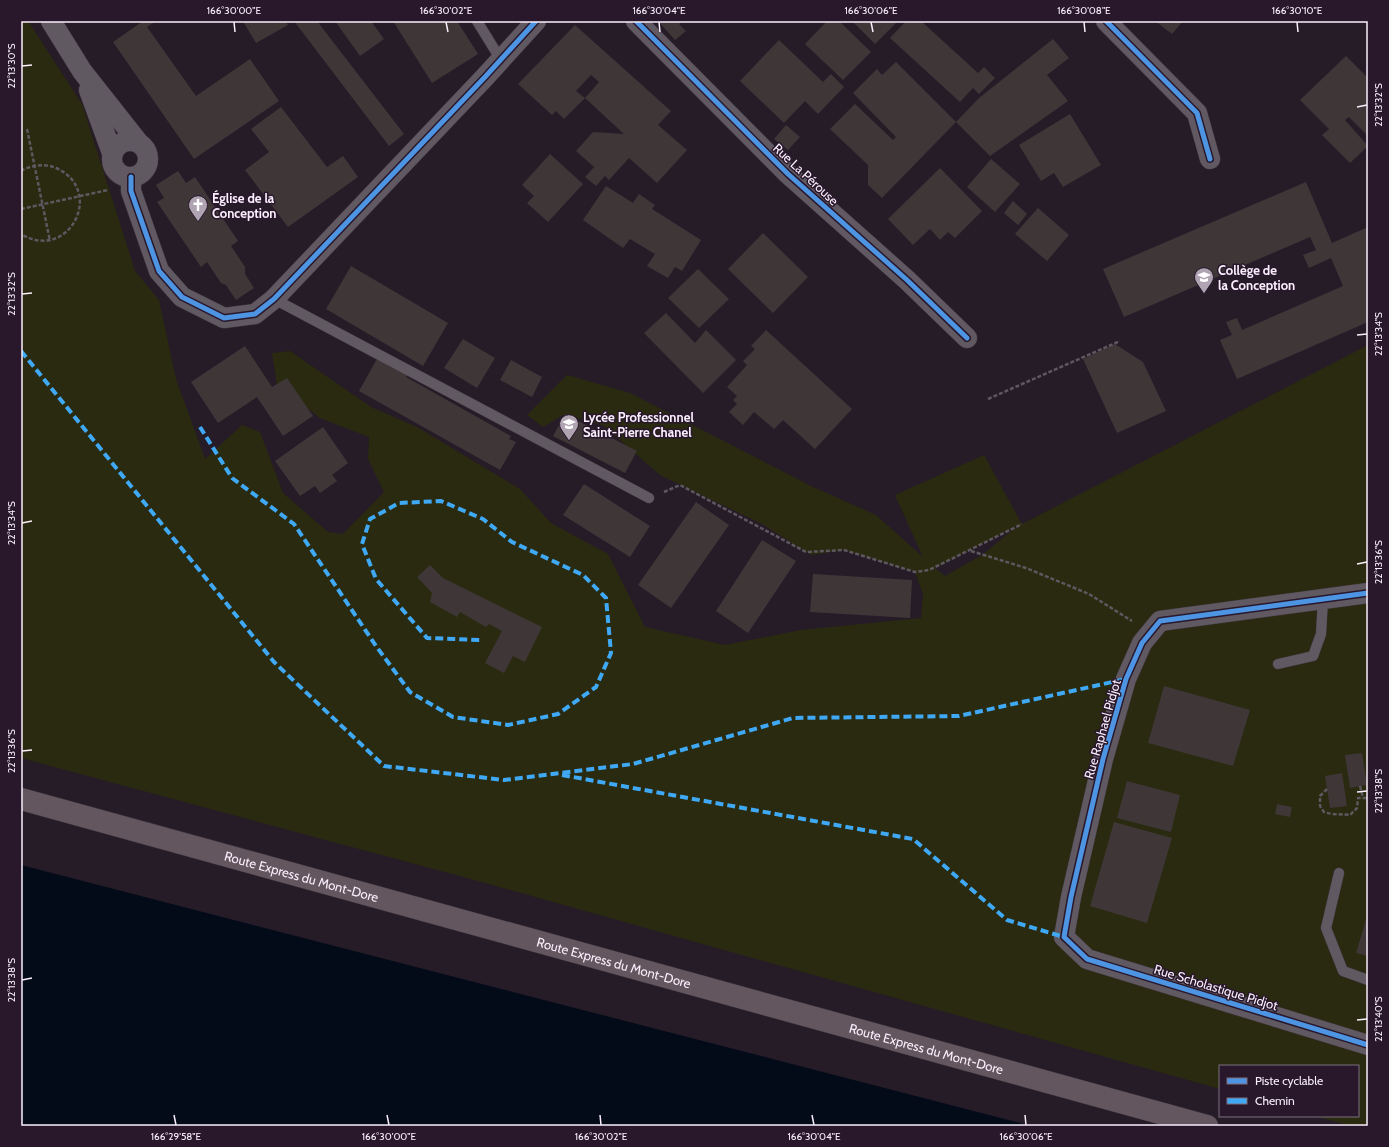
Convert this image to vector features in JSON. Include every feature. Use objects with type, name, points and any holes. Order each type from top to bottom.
[{"type":"main road","name":"Route Express du Mont-Dore","points":[[21,799],[1208,1126]]},
{"type":"street","points":[[51,21],[82,71],[146,151],[148,162],[142,172],[131,177],[126,177],[115,171],[112,165],[112,153],[82,71]]},
{"type":"street","points":[[131,177],[131,190],[159,271],[182,297],[224,318],[255,314],[274,299],[485,78],[536,21]]},
{"type":"street","name":"Rue La Pérouse","points":[[636,21],[788,174],[907,280],[967,338]]},
{"type":"street","points":[[1106,21],[1197,113],[1210,159]]},
{"type":"street","points":[[112,153],[120,144],[132,141],[138,142]]},
{"type":"street","name":"Rue Raphael Pidjot","points":[[1064,938],[1071,897],[1103,759],[1126,679],[1142,643],[1160,621],[1368,593]]},
{"type":"street","name":"Rue Scholastique Pidjot","points":[[1064,938],[1087,959],[1368,1045]]},
{"type":"lane","points":[[477,21],[501,60]]},
{"type":"lane","points":[[274,299],[649,498]]},
{"type":"lane","points":[[1278,664],[1313,656],[1322,634],[1323,599]]},
{"type":"lane","points":[[1339,873],[1326,928],[1343,971],[1368,980]]},
{"type":"path","points":[[27,130],[50,241]]},
{"type":"path","points":[[21,171],[35,166],[53,167],[63,171],[76,187],[80,197],[80,208],[76,220],[70,229],[61,236],[50,241],[38,241],[21,234]]},
{"type":"path","points":[[21,209],[109,190]]},
{"type":"path","points":[[988,399],[1120,341]]},
{"type":"path","points":[[649,498],[680,485],[806,552],[844,550],[915,572],[929,570],[1022,524]]},
{"type":"path","points":[[970,551],[1026,568],[1089,594],[1151,632]]},
{"type":"path","points":[[1360,786],[1363,798]]},
{"type":"path","points":[[1327,789],[1320,796],[1320,806],[1324,812],[1335,815],[1339,813],[1350,815],[1357,808],[1358,798],[1368,798]]},
{"type":"green space","points":[[21,21],[28,21],[82,104],[135,271],[159,300],[176,379],[205,459],[242,425],[260,432],[283,493],[328,532],[343,534],[384,492],[368,459],[369,437],[320,418],[277,384],[272,353],[290,351],[371,407],[417,427],[520,489],[551,523],[608,554],[645,627],[725,645],[801,630],[921,618],[923,594],[915,572],[844,550],[811,555],[762,524],[660,475],[604,426],[565,414],[543,427],[527,415],[567,375],[630,393],[811,486],[876,515],[923,557],[895,495],[984,455],[1022,524],[1368,345],[1368,1126],[1351,1126],[1319,1117],[1359,1117],[1359,1065],[1219,1065],[1219,1089],[471,879],[21,758]],"holes":[[[1019,525],[982,555],[945,576],[935,568]]]},
{"type":"water","points":[[21,865],[1032,1126],[21,1126]]},
{"type":"building","points":[[143,21],[156,21],[147,27],[196,96],[250,59],[279,101],[194,159],[113,42]]},
{"type":"building","points":[[247,21],[285,21],[288,25],[256,43],[244,23]]},
{"type":"building","points":[[294,21],[317,21],[404,134],[389,146]]},
{"type":"building","points":[[335,21],[371,21],[384,39],[360,56]]},
{"type":"building","points":[[393,21],[457,21],[478,54],[432,83]]},
{"type":"building","points":[[658,21],[683,21],[679,24],[686,31],[675,40]]},
{"type":"building","points":[[827,21],[839,21],[871,52],[843,80],[805,44]]},
{"type":"building","points":[[852,21],[898,21],[875,44]]},
{"type":"building","points":[[906,21],[921,21],[978,73],[984,67],[995,78],[979,94],[973,88],[960,102],[890,38]]},
{"type":"building","points":[[1155,21],[1183,21],[1172,34]]},
{"type":"building","points":[[575,25],[671,111],[658,125],[687,150],[657,183],[629,158],[609,180],[605,176],[596,186],[585,177],[594,167],[576,151],[593,132],[624,134],[585,98],[564,119],[556,111],[552,115],[518,84]],"holes":[[[591,75],[599,82],[585,98],[576,91]]]},
{"type":"building","points":[[1053,39],[1069,58],[1047,75],[1068,101],[990,156],[956,122],[979,98]]},
{"type":"building","points":[[779,40],[823,82],[831,74],[844,87],[818,114],[805,101],[784,123],[740,81]]},
{"type":"building","points":[[1346,56],[1368,78],[1368,136],[1349,117],[1345,120],[1368,146],[1350,163],[1322,135],[1329,129],[1300,100]]},
{"type":"building","points":[[896,62],[956,122],[882,198],[868,185],[868,165],[830,129],[855,104],[893,140],[896,137],[853,93],[877,69],[882,75]]},
{"type":"building","points":[[281,107],[327,167],[343,156],[358,177],[288,227],[245,170],[269,152],[251,129]]},
{"type":"building","points":[[1070,114],[1101,165],[1063,187],[1054,173],[1041,181],[1019,145]]},
{"type":"building","points":[[786,125],[800,137],[788,150],[774,139]]},
{"type":"building","points":[[550,154],[583,184],[548,222],[527,203],[534,196],[522,185]]},
{"type":"building","points":[[991,159],[1020,184],[995,212],[967,187]]},
{"type":"building","points":[[940,168],[982,211],[955,238],[948,232],[940,240],[930,229],[913,245],[888,219]]},
{"type":"building","name":"Église de la Conception","points":[[178,171],[186,183],[195,177],[238,241],[231,246],[245,267],[245,274],[254,288],[236,300],[226,285],[221,283],[207,262],[201,267],[157,202],[164,198],[156,185]]},
{"type":"building","points":[[1306,182],[1332,243],[1368,227],[1368,322],[1237,379],[1220,340],[1232,335],[1226,322],[1237,318],[1242,330],[1343,286],[1331,258],[1309,268],[1303,255],[1316,250],[1310,237],[1124,317],[1103,269]]},
{"type":"building","points":[[606,186],[633,203],[639,194],[655,205],[652,209],[701,240],[682,271],[675,267],[668,278],[647,266],[655,254],[630,239],[623,248],[583,220]]},
{"type":"building","points":[[1013,201],[1027,214],[1018,225],[1004,213]]},
{"type":"building","points":[[1038,208],[1069,235],[1047,261],[1015,234]]},
{"type":"building","points":[[763,233],[808,277],[773,313],[728,269]]},
{"type":"building","points":[[351,266],[448,323],[423,366],[326,309]]},
{"type":"building","points":[[698,269],[729,299],[699,328],[668,298]]},
{"type":"building","points":[[666,313],[695,343],[706,330],[736,360],[703,393],[644,333]]},
{"type":"building","points":[[766,330],[852,409],[815,449],[783,420],[774,429],[754,412],[743,425],[729,412],[737,404],[733,400],[737,396],[727,387],[747,365],[743,361],[755,349],[751,346]]},
{"type":"building","points":[[463,339],[495,358],[477,388],[444,368]]},
{"type":"building","points":[[1115,344],[1143,362],[1166,411],[1117,433],[1083,359]]},
{"type":"building","points":[[245,346],[272,387],[287,378],[313,416],[283,436],[257,397],[218,423],[191,382]]},
{"type":"building","points":[[378,357],[408,374],[406,377],[511,436],[509,439],[516,442],[500,470],[359,391]]},
{"type":"building","points":[[511,360],[542,377],[532,397],[500,380]]},
{"type":"building","points":[[565,414],[637,451],[625,473],[553,436]]},
{"type":"building","points":[[323,427],[348,463],[332,475],[337,481],[320,493],[315,486],[300,496],[275,461]]},
{"type":"building","points":[[584,484],[650,526],[630,557],[563,515]]},
{"type":"building","points":[[696,502],[729,525],[671,608],[638,585]]},
{"type":"building","points":[[762,540],[796,561],[748,633],[716,611]]},
{"type":"building","points":[[430,565],[443,578],[542,627],[525,662],[513,656],[504,673],[485,663],[502,631],[489,624],[486,627],[460,612],[457,617],[430,602],[432,593],[417,577]]},
{"type":"building","points":[[813,574],[912,580],[910,618],[810,612]]},
{"type":"building","points":[[1164,686],[1250,710],[1233,766],[1148,743]]},
{"type":"building","points":[[1362,753],[1367,785],[1350,788],[1345,755]]},
{"type":"building","points":[[1342,773],[1347,806],[1330,808],[1325,776]]},
{"type":"building","points":[[1127,781],[1180,795],[1171,832],[1117,818]]},
{"type":"building","points":[[1277,804],[1292,807],[1290,817],[1275,814]]},
{"type":"building","points":[[1114,822],[1172,838],[1147,923],[1090,906]]},
{"type":"building","points":[[1368,913],[1368,956],[1356,953]]},
{"type":"marked path","points":[[21,351],[274,662],[384,766],[504,780],[633,764],[793,718],[959,716],[1126,679]]},
{"type":"marked path","points":[[200,427],[232,478],[294,524],[376,646],[410,692],[453,717],[508,725],[558,714],[596,687],[611,653],[606,598],[583,575],[512,542],[483,519],[441,501],[399,503],[370,519],[362,544],[376,579],[427,638],[480,640]]},
{"type":"marked path","points":[[562,775],[913,839],[1007,920],[1064,937]]},
{"type":"cycle path","points":[[131,177],[131,191],[159,271],[182,297],[224,318],[255,314],[274,299],[485,77],[536,21]]},
{"type":"cycle path","points":[[636,21],[788,174],[907,280],[967,338]]},
{"type":"cycle path","points":[[1106,21],[1197,113],[1210,159]]},
{"type":"cycle path","points":[[1368,593],[1160,621],[1142,643],[1126,679],[1103,759],[1071,897],[1064,937],[1087,959],[1368,1045]]},
{"type":"place","name":"Église de la Conception","points":[[198,222]]},
{"type":"place","name":"Collège de la Conception","points":[[1204,294]]},
{"type":"place","name":"Lycée Professionnel Saint-Pierre Chanel","points":[[569,441]]}]
